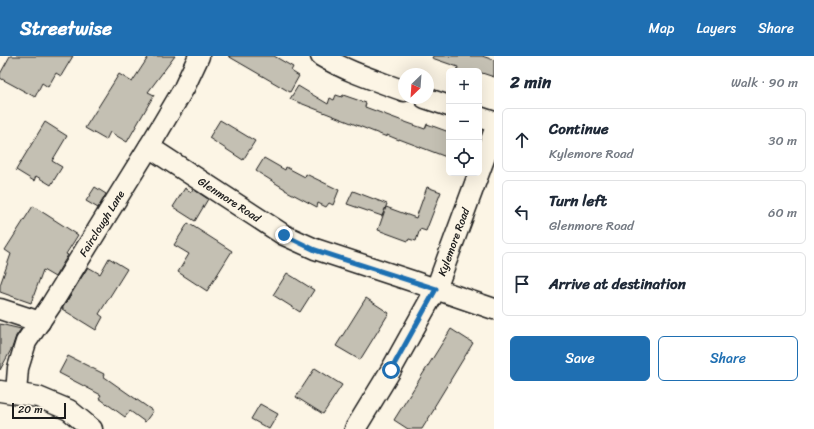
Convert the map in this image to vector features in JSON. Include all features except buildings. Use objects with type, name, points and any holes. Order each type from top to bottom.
[{"type":"street","name":"Fairclough Lane","points":[[8,392],[18,368],[26,342],[60,291],[149,147],[184,88],[199,56]]},
{"type":"street","points":[[321,56],[353,73],[398,89]]},
{"type":"street","points":[[434,101],[446,105]]},
{"type":"street","points":[[482,118],[494,122]]},
{"type":"street","name":"Kylemore Road","points":[[355,429],[391,370],[436,289],[494,132]]},
{"type":"street","name":"Glenmore Road","points":[[149,147],[284,235],[315,250],[494,309]]},
{"type":"street","points":[[0,309],[40,322]]},
{"type":"street","points":[[8,392],[38,396],[69,410],[92,429]]},
{"type":"route","points":[[284,235],[315,250],[436,289],[391,370]]}]
